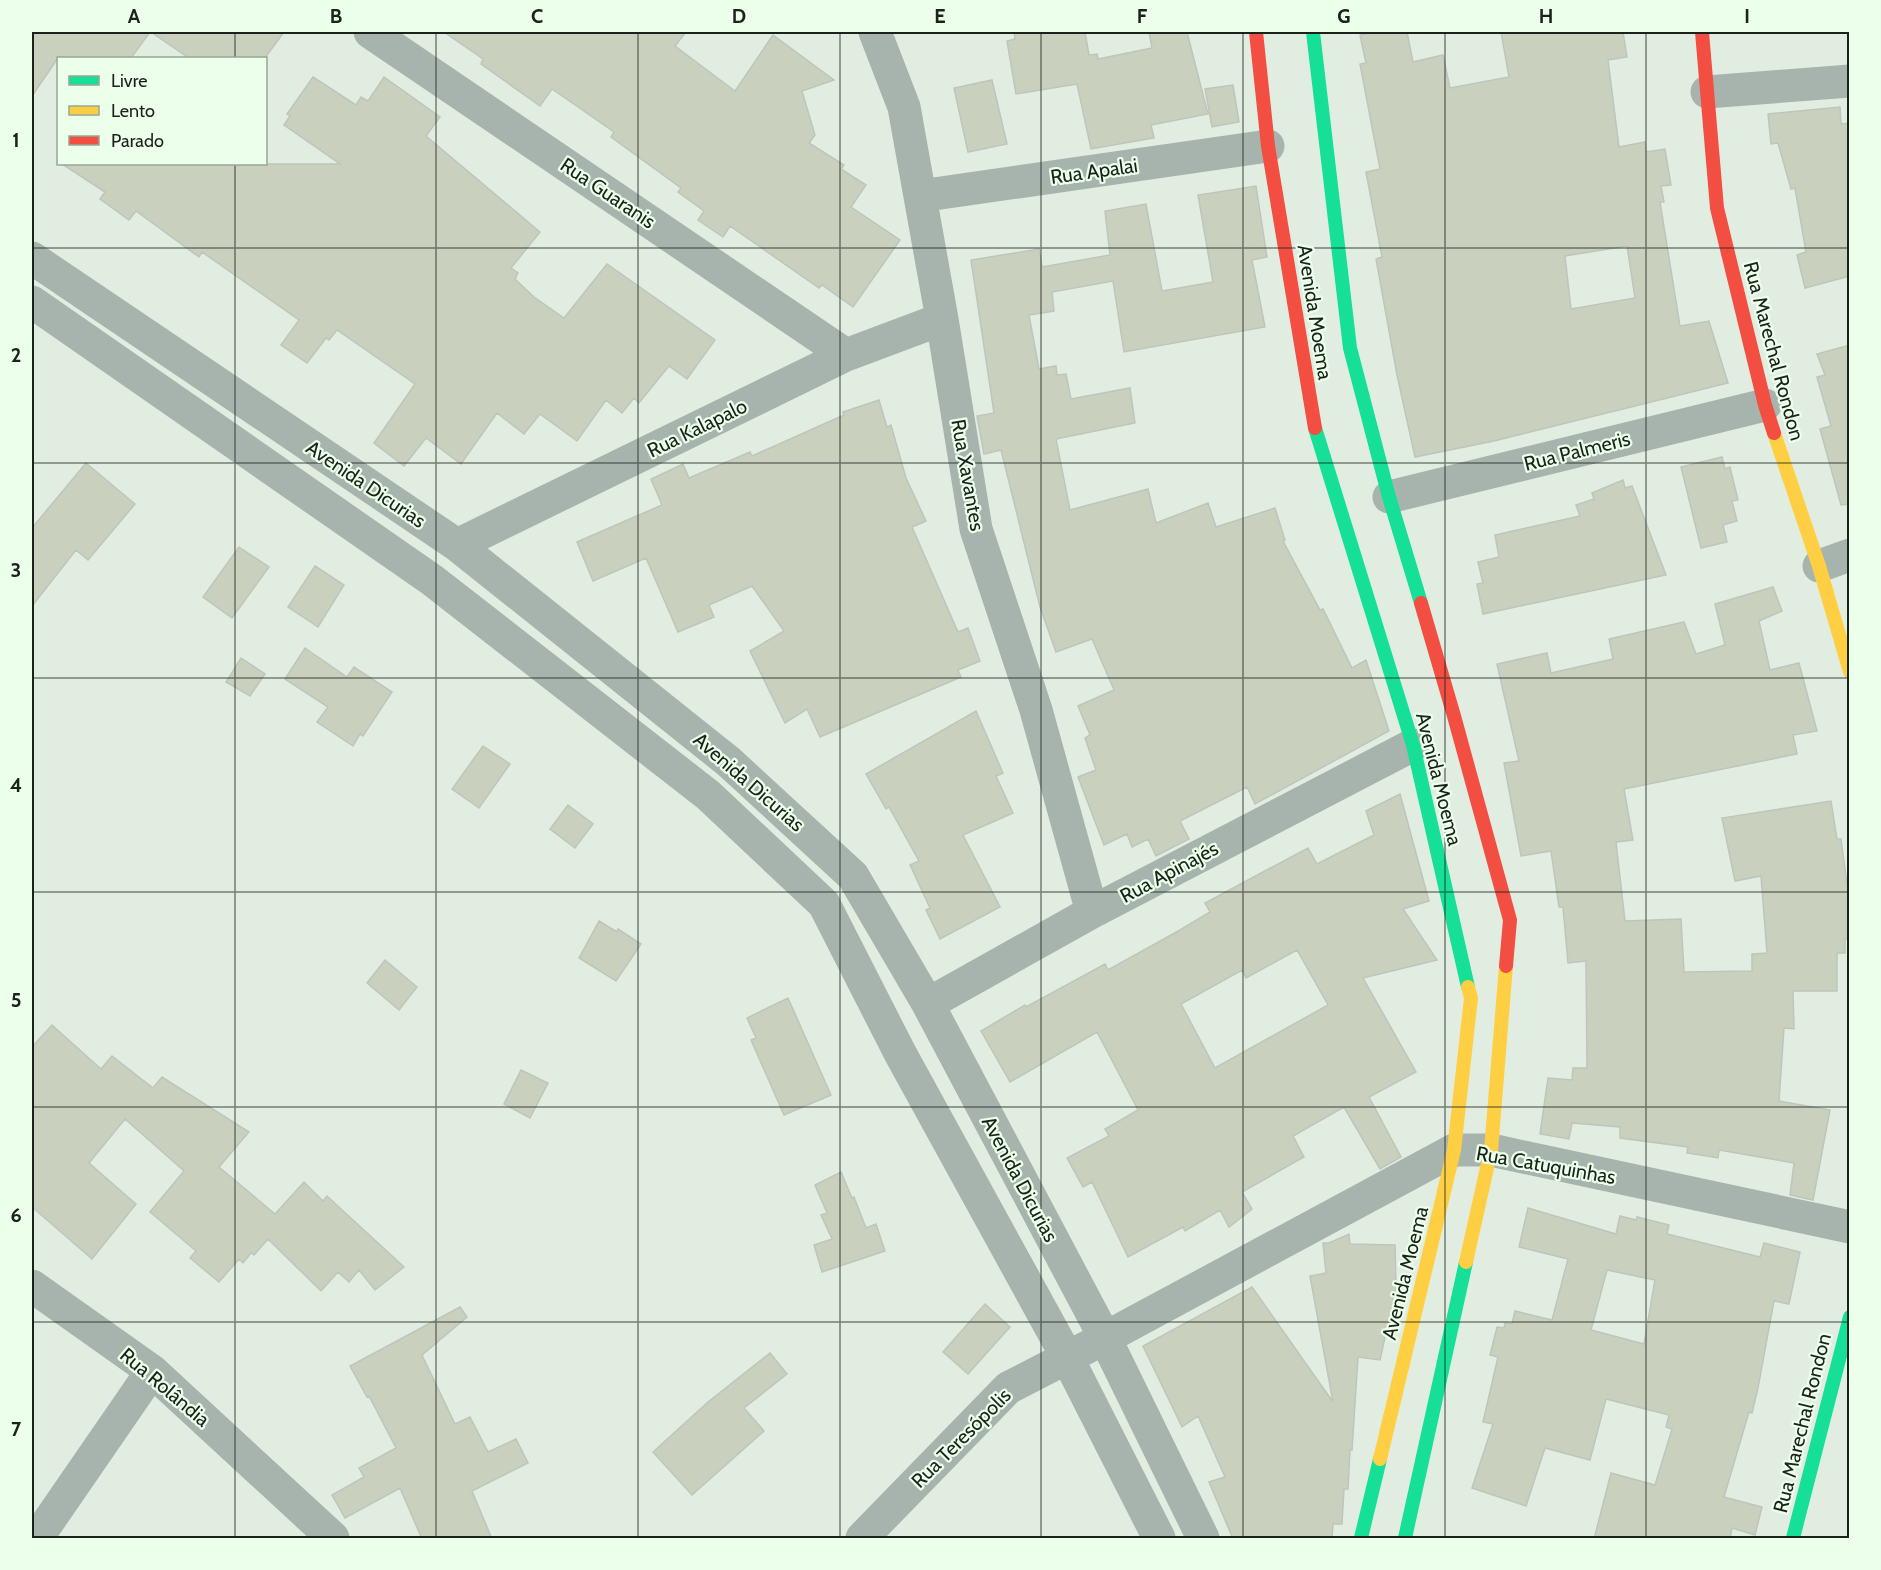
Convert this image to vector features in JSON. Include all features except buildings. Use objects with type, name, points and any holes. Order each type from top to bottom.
[{"type":"street","name":"Rua Guaranis","points":[[370,32],[846,355]]},
{"type":"street","name":"Rua Xavantes","points":[[875,32],[904,107],[942,319],[976,529],[1036,710],[1092,912]]},
{"type":"street","name":"Avenida Moema","points":[[1256,32],[1268,146],[1313,420],[1413,745],[1471,998],[1454,1150],[1361,1539]]},
{"type":"street","name":"Avenida Moema","points":[[1313,32],[1350,348],[1389,496],[1454,716],[1510,920],[1491,1150],[1405,1539]]},
{"type":"street","name":"Rua Marechal Rondon","points":[[1702,32],[1717,208],[1765,405],[1819,566],[1850,672]]},
{"type":"street","points":[[1707,92],[1850,81]]},
{"type":"street","name":"Rua Apalai","points":[[920,196],[1268,146]]},
{"type":"street","name":"Avenida Dicurias","points":[[32,258],[457,545],[729,762],[853,876],[928,1004],[1105,1338],[1203,1539]]},
{"type":"street","name":"Avenida Dicurias","points":[[32,302],[432,580],[708,795],[824,904],[900,1053],[1067,1357],[1159,1539]]},
{"type":"street","name":"Rua Kalapalo","points":[[457,545],[846,355],[942,319]]},
{"type":"street","name":"Rua Palmeris","points":[[1389,496],[1765,405]]},
{"type":"street","points":[[1819,566],[1850,555]]},
{"type":"street","name":"Rua Apinajés","points":[[928,1004],[1092,912],[1413,745]]},
{"type":"street","name":"Rua Catuquinhas","points":[[1105,1338],[1454,1150],[1491,1150],[1850,1227]]},
{"type":"street","name":"Rua Rolândia","points":[[32,1286],[152,1371],[333,1539]]},
{"type":"street","name":"Rua Marechal Rondon","points":[[1793,1539],[1843,1366],[1850,1317]]},
{"type":"street","name":"Rua Teresópolis","points":[[862,1539],[1008,1388],[1105,1338]]},
{"type":"street","points":[[37,1539],[152,1371]]},
{"type":"traffic: fast","points":[[1313,32],[1350,348],[1389,497],[1421,603]]},
{"type":"traffic: fast","points":[[1315,428],[1413,745],[1468,987]]},
{"type":"traffic: fast","points":[[1405,1538],[1466,1262]]},
{"type":"traffic: fast","points":[[1793,1538],[1850,1317]]},
{"type":"traffic: fast","points":[[1361,1538],[1380,1459]]},
{"type":"traffic: slow","points":[[1774,433],[1819,566],[1850,672]]},
{"type":"traffic: slow","points":[[1466,1262],[1491,1150],[1506,966]]},
{"type":"traffic: slow","points":[[1380,1459],[1454,1150],[1471,998],[1468,987]]},
{"type":"traffic: jam","points":[[1256,32],[1268,146],[1315,428]]},
{"type":"traffic: jam","points":[[1702,32],[1717,208],[1765,405],[1774,433]]},
{"type":"traffic: jam","points":[[1421,603],[1510,920],[1506,966]]}]
